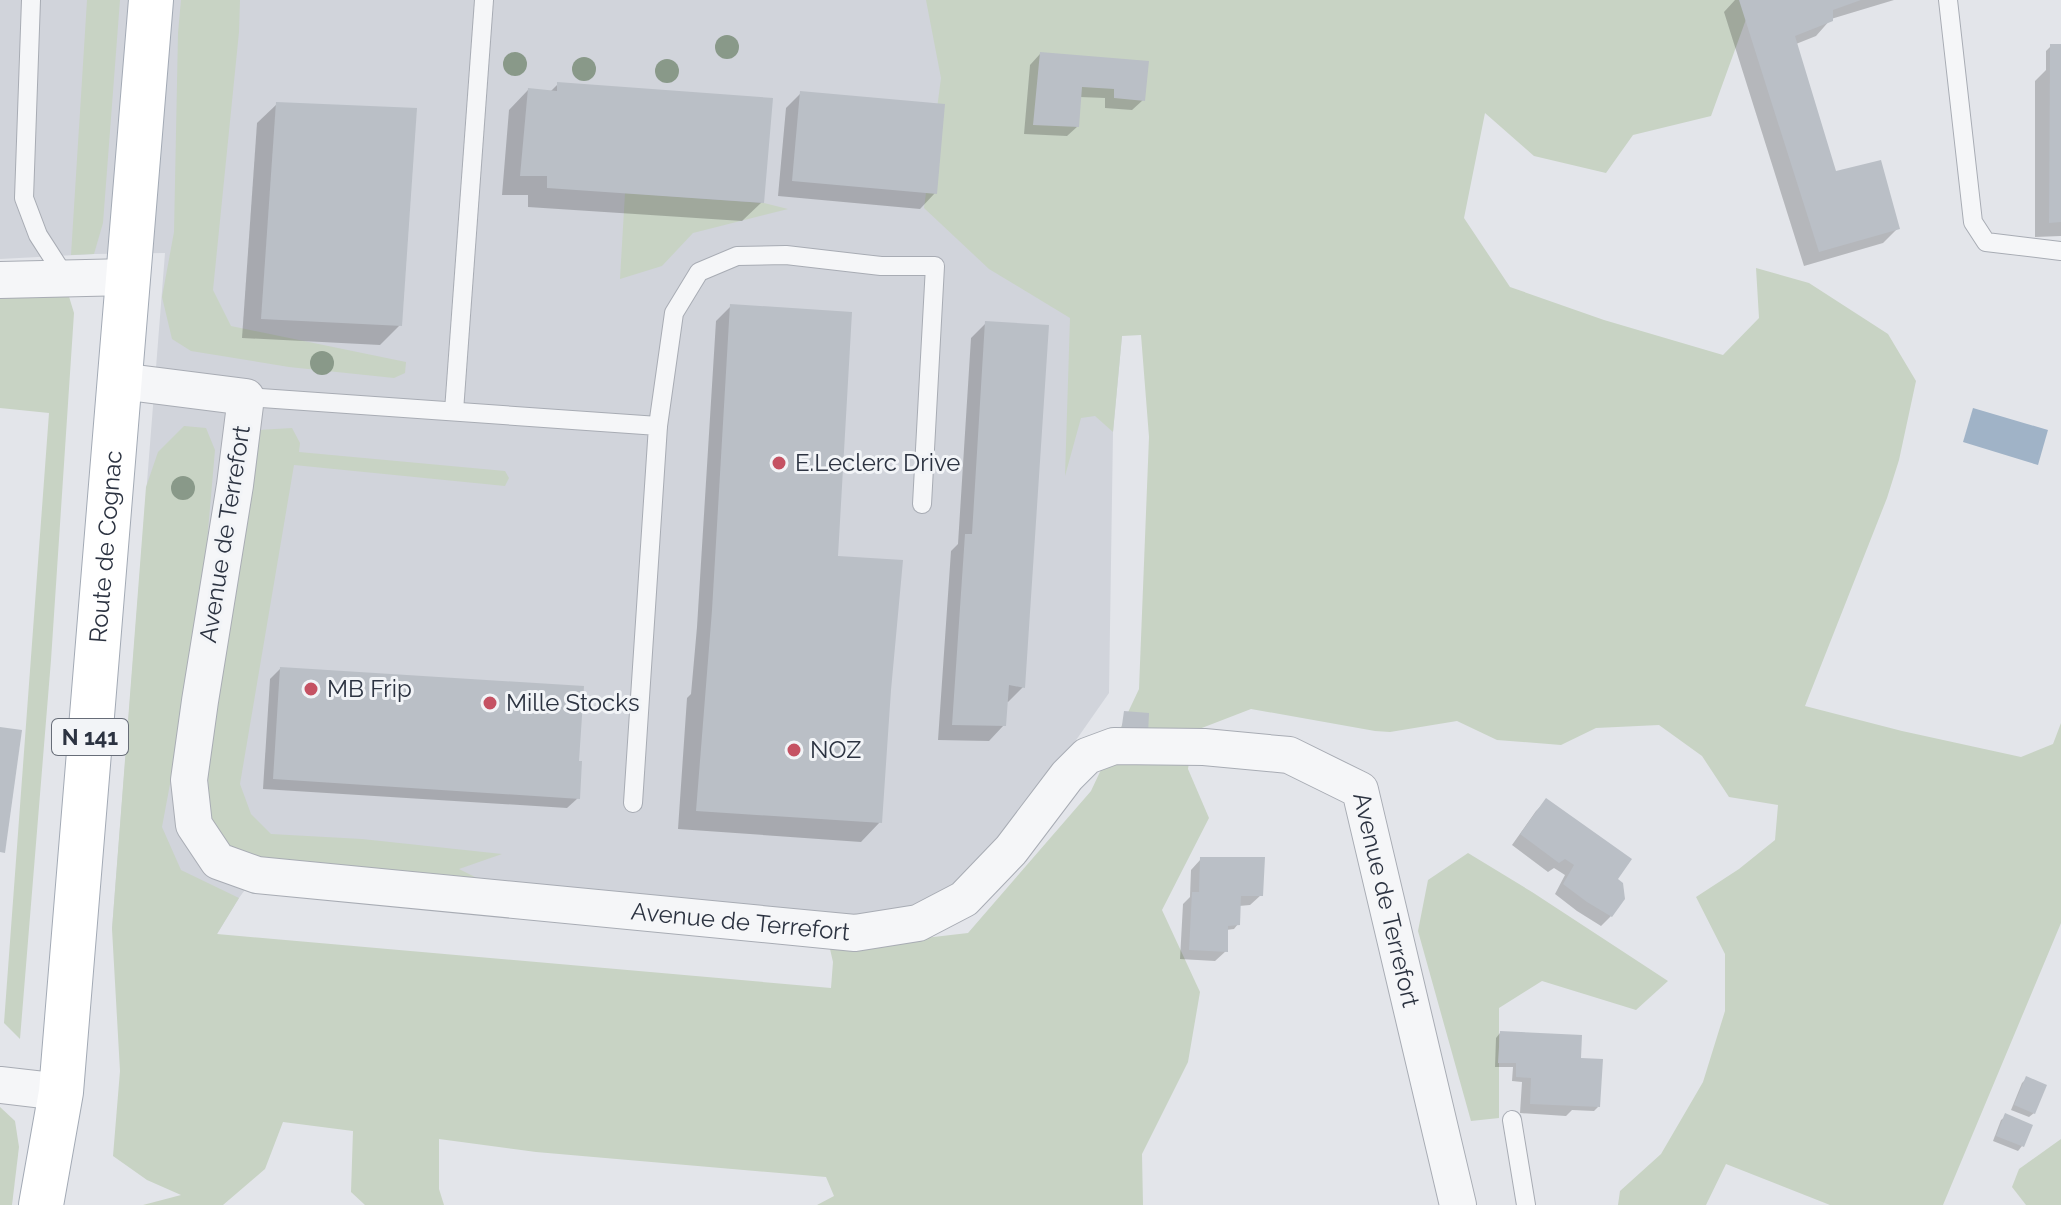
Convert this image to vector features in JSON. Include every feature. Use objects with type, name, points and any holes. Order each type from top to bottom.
[{"type":"main road","name":"Route de Cognac","points":[[41,1205],[61,1092],[151,0]]},
{"type":"main road","name":"Route de Cognac","points":[[61,1092],[63,1205]]},
{"type":"street","points":[[0,280],[129,277]]},
{"type":"street","name":"Avenue de Terrefort","points":[[120,381],[246,397],[189,780],[194,825],[218,861],[257,875],[855,933],[918,923],[964,899],[1011,850],[1067,776],[1087,756],[1114,746],[1204,747],[1289,755],[1360,790],[1458,1205]]},
{"type":"street","points":[[0,1085],[61,1092]]},
{"type":"lane","points":[[31,0],[24,198],[38,235],[65,277]]},
{"type":"lane","points":[[454,411],[484,0]]},
{"type":"lane","points":[[1948,0],[1973,222],[1986,242],[2061,251]]},
{"type":"lane","points":[[633,803],[658,426],[674,313],[699,272],[737,256],[786,255],[881,266],[935,266],[922,504]]},
{"type":"lane","points":[[246,397],[658,426]]},
{"type":"lane","points":[[1512,1120],[1526,1205]]},
{"type":"shaded area","points":[[0,0],[977,0],[1122,336],[1113,432],[1109,693],[1053,773],[948,898],[855,923],[260,869],[217,934],[112,929],[165,253],[0,259]]},
{"type":"green space","points":[[87,0],[120,0],[103,223],[94,254],[71,255]]},
{"type":"green space","points":[[181,0],[240,0],[213,290],[231,326],[406,362],[405,373],[394,378],[289,367],[191,351],[172,339],[162,297],[174,232]]},
{"type":"green space","points":[[926,0],[1753,0],[1711,116],[1633,135],[1606,173],[1534,156],[1485,113],[1464,218],[1510,287],[1604,320],[1723,355],[1759,318],[1756,268],[1809,283],[1888,334],[1916,381],[1899,460],[1887,498],[1805,706],[2021,757],[2053,744],[2061,723],[2061,923],[1943,1205],[1830,1205],[1726,1164],[1706,1205],[1618,1205],[1620,1191],[1661,1154],[1703,1082],[1725,1011],[1725,954],[1696,897],[1739,869],[1775,840],[1778,805],[1729,797],[1702,756],[1659,725],[1596,728],[1561,745],[1497,740],[1457,721],[1390,732],[1251,709],[1194,731],[1188,769],[1209,818],[1162,910],[1200,992],[1188,1062],[1142,1154],[1143,1205],[817,1205],[834,1196],[826,1177],[536,1152],[439,1139],[439,1189],[444,1205],[365,1205],[351,1192],[353,1131],[283,1122],[265,1169],[223,1205],[143,1205],[181,1195],[147,1180],[113,1156],[120,1071],[112,929],[146,487],[158,452],[184,426],[206,428],[215,450],[200,623],[162,827],[181,870],[239,898],[217,934],[831,988],[833,962],[830,949],[968,933],[1091,791],[1139,689],[1149,437],[1141,335],[1122,336],[1113,432],[1095,416],[1081,418],[1065,476],[1070,318],[989,269],[924,208],[941,78]]},
{"type":"green space","points":[[625,193],[764,203],[788,209],[693,233],[662,266],[620,279]]},
{"type":"green space","points":[[67,290],[74,313],[51,660],[20,1039],[4,1023],[49,413],[0,408],[0,297]]},
{"type":"green space","points":[[292,428],[300,443],[299,452],[505,471],[509,478],[505,486],[294,465],[240,784],[251,814],[271,834],[362,839],[502,854],[459,869],[483,881],[260,868],[227,848],[209,814],[208,768],[258,430]]},
{"type":"green space","points":[[1468,853],[1668,981],[1636,1010],[1542,981],[1499,1008],[1499,1118],[1471,1121],[1418,931],[1428,880]]},
{"type":"green space","points":[[0,1107],[15,1121],[19,1147],[12,1205],[0,1205]]},
{"type":"green space","points":[[2061,1139],[2061,1205],[2026,1205],[2012,1187],[2019,1169]]},
{"type":"water","points":[[1973,408],[2048,430],[2038,465],[1963,442]]},
{"type":"building","points":[[1739,0],[1861,0],[1833,10],[1833,21],[1795,36],[1836,171],[1881,160],[1900,229],[1819,252]]},
{"type":"building","points":[[2050,44],[2061,44],[2061,222],[2049,223]]},
{"type":"building","points":[[1040,52],[1149,61],[1145,101],[1114,98],[1114,89],[1082,87],[1079,127],[1033,125]]},
{"type":"building","points":[[557,82],[773,98],[764,203],[547,188],[547,176],[520,176],[528,88],[557,91]]},
{"type":"building","points":[[800,91],[945,104],[937,194],[792,181]]},
{"type":"building","points":[[276,102],[417,108],[402,326],[261,319]]},
{"type":"building","points":[[730,304],[852,312],[838,556],[903,560],[882,823],[696,811],[712,610]]},
{"type":"building","points":[[985,321],[1049,325],[1025,688],[1009,685],[1006,726],[952,725],[965,534],[972,534]]},
{"type":"building","points":[[280,667],[584,686],[580,799],[273,779]]},
{"type":"building","points":[[1124,711],[1149,713],[1148,735],[1121,732]]},
{"type":"building","points":[[0,727],[22,730],[5,853],[0,852]]},
{"type":"building","points":[[1546,798],[1632,859],[1618,879],[1623,883],[1625,899],[1612,917],[1563,884],[1574,865],[1565,859],[1559,863],[1520,834]]},
{"type":"building","points":[[1200,857],[1265,857],[1263,896],[1241,896],[1240,925],[1228,926],[1228,952],[1189,950],[1192,892],[1199,892]]},
{"type":"building","points":[[1500,1031],[1582,1035],[1581,1058],[1603,1059],[1600,1107],[1530,1104],[1531,1078],[1516,1077],[1516,1063],[1498,1063]]},
{"type":"building","points":[[2026,1076],[2047,1085],[2035,1114],[2014,1105]]},
{"type":"building","points":[[2005,1113],[2033,1125],[2024,1147],[1996,1136]]},
{"type":"place","name":"E.Leclerc Drive","points":[[779,463]]},
{"type":"place","name":"MB Frip","points":[[311,689]]},
{"type":"place","name":"Mille Stocks","points":[[490,703]]},
{"type":"place","name":"NOZ","points":[[794,750]]}]
